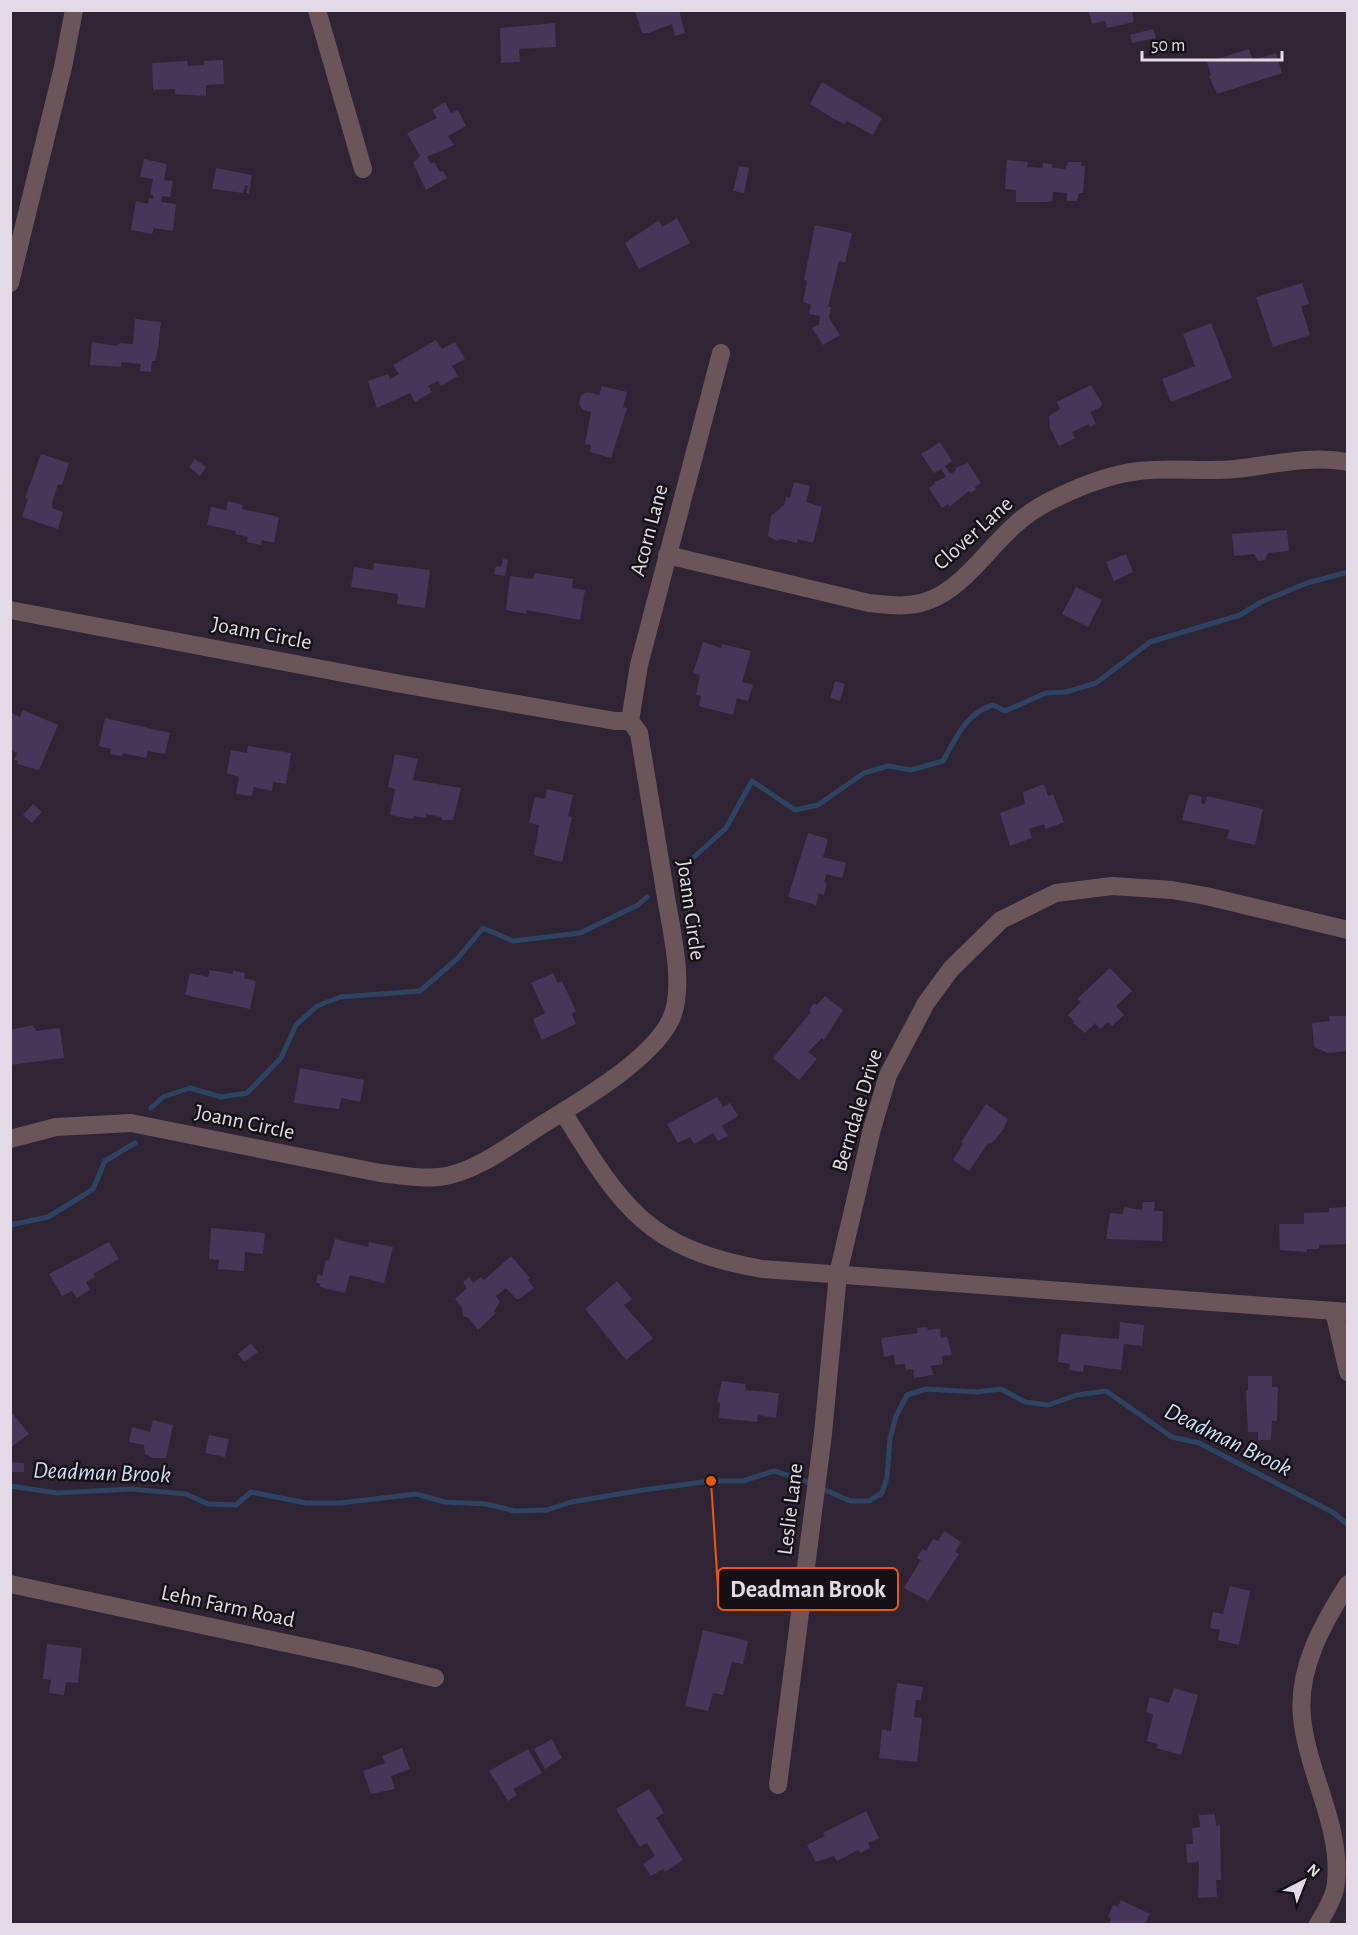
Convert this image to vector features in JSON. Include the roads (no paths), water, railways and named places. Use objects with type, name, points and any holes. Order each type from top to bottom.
[{"type":"street","points":[[10,283],[55,102],[74,10]]},
{"type":"street","points":[[317,10],[363,169]]},
{"type":"street","name":"Acorn Lane","points":[[630,721],[639,665],[722,353]]},
{"type":"street","name":"Clover Lane","points":[[667,555],[868,603],[897,606],[928,601],[955,584],[1016,523],[1057,497],[1103,479],[1138,471],[1234,469],[1288,460],[1330,459],[1347,462]]},
{"type":"street","name":"Joann Circle","points":[[10,610],[401,684],[630,721],[639,733],[672,930],[676,996],[671,1020],[650,1050],[563,1112],[466,1169],[441,1176],[418,1178],[380,1173],[131,1123],[56,1127],[10,1139]]},
{"type":"street","name":"Berndale Drive","points":[[838,1274],[872,1129],[888,1075],[926,1003],[951,969],[1001,920],[1056,893],[1089,887],[1137,886],[1206,896],[1347,930]]},
{"type":"street","points":[[563,1112],[610,1185],[631,1210],[659,1234],[689,1251],[720,1262],[762,1269],[1341,1311],[1347,1372]]},
{"type":"street","name":"Leslie Lane","points":[[778,1785],[816,1500],[838,1274]]},
{"type":"street","name":"Lehn Farm Road","points":[[10,1584],[357,1658],[435,1678]]},
{"type":"street","points":[[1318,1924],[1336,1885],[1336,1855],[1310,1765],[1301,1715],[1305,1670],[1319,1635],[1347,1584]]},
{"type":"waterway","points":[[681,869],[726,828],[752,781],[795,810],[818,805],[864,773],[888,766],[911,770],[943,761],[957,735],[969,720],[993,705],[1005,711],[1046,693],[1066,692],[1096,683],[1150,642],[1240,615],[1261,602],[1307,583],[1348,572]]},
{"type":"waterway","points":[[151,1108],[163,1097],[190,1088],[221,1097],[247,1093],[281,1058],[296,1025],[317,1006],[340,997],[420,991],[458,958],[483,928],[513,941],[580,933],[638,905],[647,897]]},
{"type":"waterway","points":[[10,1225],[48,1217],[84,1195],[93,1189],[105,1161],[135,1143]]},
{"type":"waterway","name":"Deadman Brook","points":[[10,1486],[57,1493],[130,1489],[186,1494],[208,1504],[236,1505],[251,1492],[306,1503],[340,1503],[416,1494],[445,1502],[486,1504],[515,1511],[547,1510],[571,1502],[711,1481],[743,1481],[774,1471],[803,1480],[850,1501],[869,1501],[882,1493],[887,1477],[890,1439],[896,1416],[907,1395],[926,1389],[977,1392],[1001,1389],[1025,1402],[1048,1405],[1077,1395],[1106,1391],[1172,1437],[1199,1443],[1334,1513],[1348,1525]]},
{"type":"place","name":"Deadman Brook","points":[[711,1481]]}]
